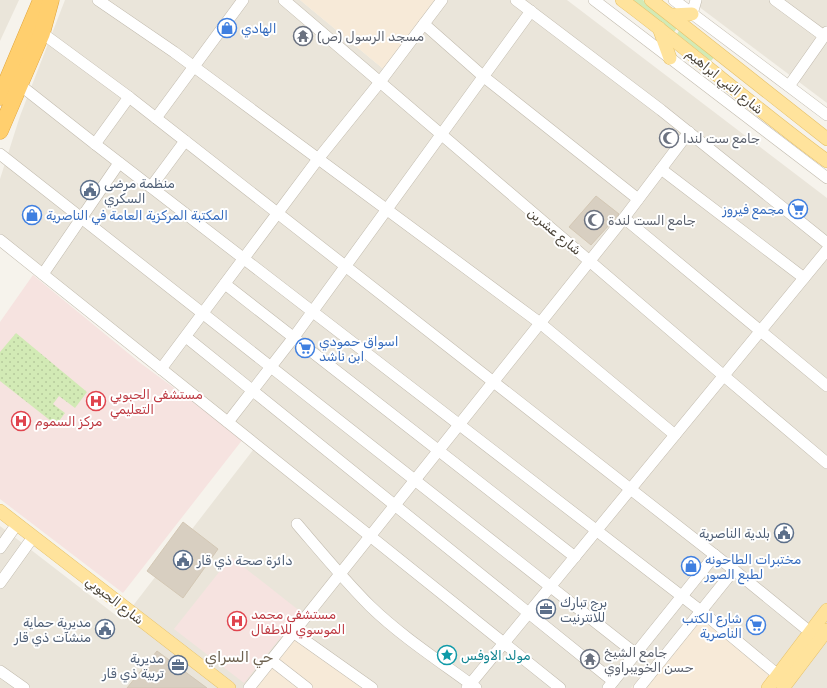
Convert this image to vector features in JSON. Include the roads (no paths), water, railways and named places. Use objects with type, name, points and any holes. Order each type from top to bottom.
[{"type":"highway","points":[[18,56],[33,0]]},
{"type":"highway","points":[[1,90],[18,56],[41,0]]},
{"type":"highway","points":[[0,131],[42,31],[51,0]]},
{"type":"highway","points":[[42,31],[60,0]]},
{"type":"main road","name":"شارع النبي ابراهيم","points":[[622,0],[827,162]]},
{"type":"main road","name":"شارع النبي ابراهيم","points":[[652,0],[808,125],[827,138]]},
{"type":"main road","points":[[671,15],[692,14]]},
{"type":"main road","points":[[659,28],[670,58]]},
{"type":"main road","name":"شارع الحبوبي","points":[[0,511],[14,528],[229,688]]},
{"type":"main road","name":"شارع الحبوبي","points":[[0,522],[14,528]]},
{"type":"main road","name":"شارع الحبوبي","points":[[30,540],[216,688]]},
{"type":"main road","points":[[785,683],[810,632],[827,610]]},
{"type":"main road","points":[[768,688],[785,683],[827,630]]},
{"type":"street","points":[[98,0],[194,67],[540,323],[675,435]]},
{"type":"street","points":[[156,118],[243,0]]},
{"type":"street","name":"شارع عشرين","points":[[284,0],[827,463]]},
{"type":"street","points":[[162,369],[277,213],[380,82],[442,0]]},
{"type":"street","points":[[516,0],[689,132],[827,244]]},
{"type":"street","points":[[594,0],[827,178]]},
{"type":"street","points":[[674,0],[827,115]]},
{"type":"street","points":[[692,14],[696,0]]},
{"type":"street","points":[[778,1],[826,34],[789,86]]},
{"type":"street","points":[[228,422],[294,337],[531,11]]},
{"type":"street","points":[[424,24],[484,77],[638,199]]},
{"type":"street","points":[[42,31],[129,97],[631,489],[810,632]]},
{"type":"street","points":[[20,85],[119,163],[682,596],[785,683]]},
{"type":"street","points":[[95,144],[129,97]]},
{"type":"street","points":[[249,688],[590,261],[689,132]]},
{"type":"street","points":[[152,187],[185,141]]},
{"type":"street","points":[[0,154],[636,654]]},
{"type":"street","points":[[43,274],[119,163]]},
{"type":"street","points":[[661,168],[804,278]]},
{"type":"street","points":[[624,218],[827,386]]},
{"type":"street","points":[[0,240],[560,688]]},
{"type":"street","points":[[297,524],[371,607],[472,687],[529,613],[827,250]]},
{"type":"street","points":[[225,284],[575,557]]},
{"type":"street","points":[[186,337],[529,613],[611,685],[715,555]]},
{"type":"street","points":[[0,548],[14,528]]},
{"type":"street","points":[[0,584],[30,540]]},
{"type":"street","points":[[639,688],[734,570]]},
{"type":"street","points":[[293,632],[372,688]]},
{"type":"street","points":[[271,660],[307,688]]},
{"type":"street","points":[[0,671],[24,688]]},
{"type":"place","name":"الهادي","points":[[227,28]]},
{"type":"place","name":"مسجد الرسول (ص)","points":[[303,36]]},
{"type":"place","name":"جامع ست لندا","points":[[669,138]]},
{"type":"place","name":"منظمة مرضى السكري","points":[[90,190]]},
{"type":"place","name":"مجمع فيروز","points":[[798,209]]},
{"type":"place","name":"المكتبة المركزية العامة في الناصرية","points":[[32,215]]},
{"type":"place","name":"جامع الست لندة","points":[[594,220]]},
{"type":"place","name":"اسواق حمودي ابن ناشد","points":[[305,348]]},
{"type":"place","name":"مستشفى الحبوبي التعليمي","points":[[96,401]]},
{"type":"place","name":"مركز السموم","points":[[21,421]]},
{"type":"place","name":"بلدية الناصرية","points":[[784,533]]},
{"type":"place","name":"دائرة صحة ذي قار","points":[[183,560]]},
{"type":"place","name":"مختبرات الطاحونه لطبع الصور","points":[[691,566]]},
{"type":"place","name":"برج تبارك للانترنيت","points":[[546,609]]},
{"type":"place","name":"مستشفى محمد الموسوي للاطفال","points":[[237,621]]},
{"type":"place","name":"شارع الكتب الناصرية","points":[[756,625]]},
{"type":"place","name":"مديرية حماية منشآت ذي قار","points":[[105,629]]},
{"type":"place","name":"مولد الاوفس","points":[[447,655]]},
{"type":"place","name":"جامع الشيخ حسن الخويبراوي","points":[[590,659]]},
{"type":"place","name":"مديرية تربية ذي قار","points":[[178,665]]},
{"type":"district","name":"حي السراي","points":[[239,657]]}]
